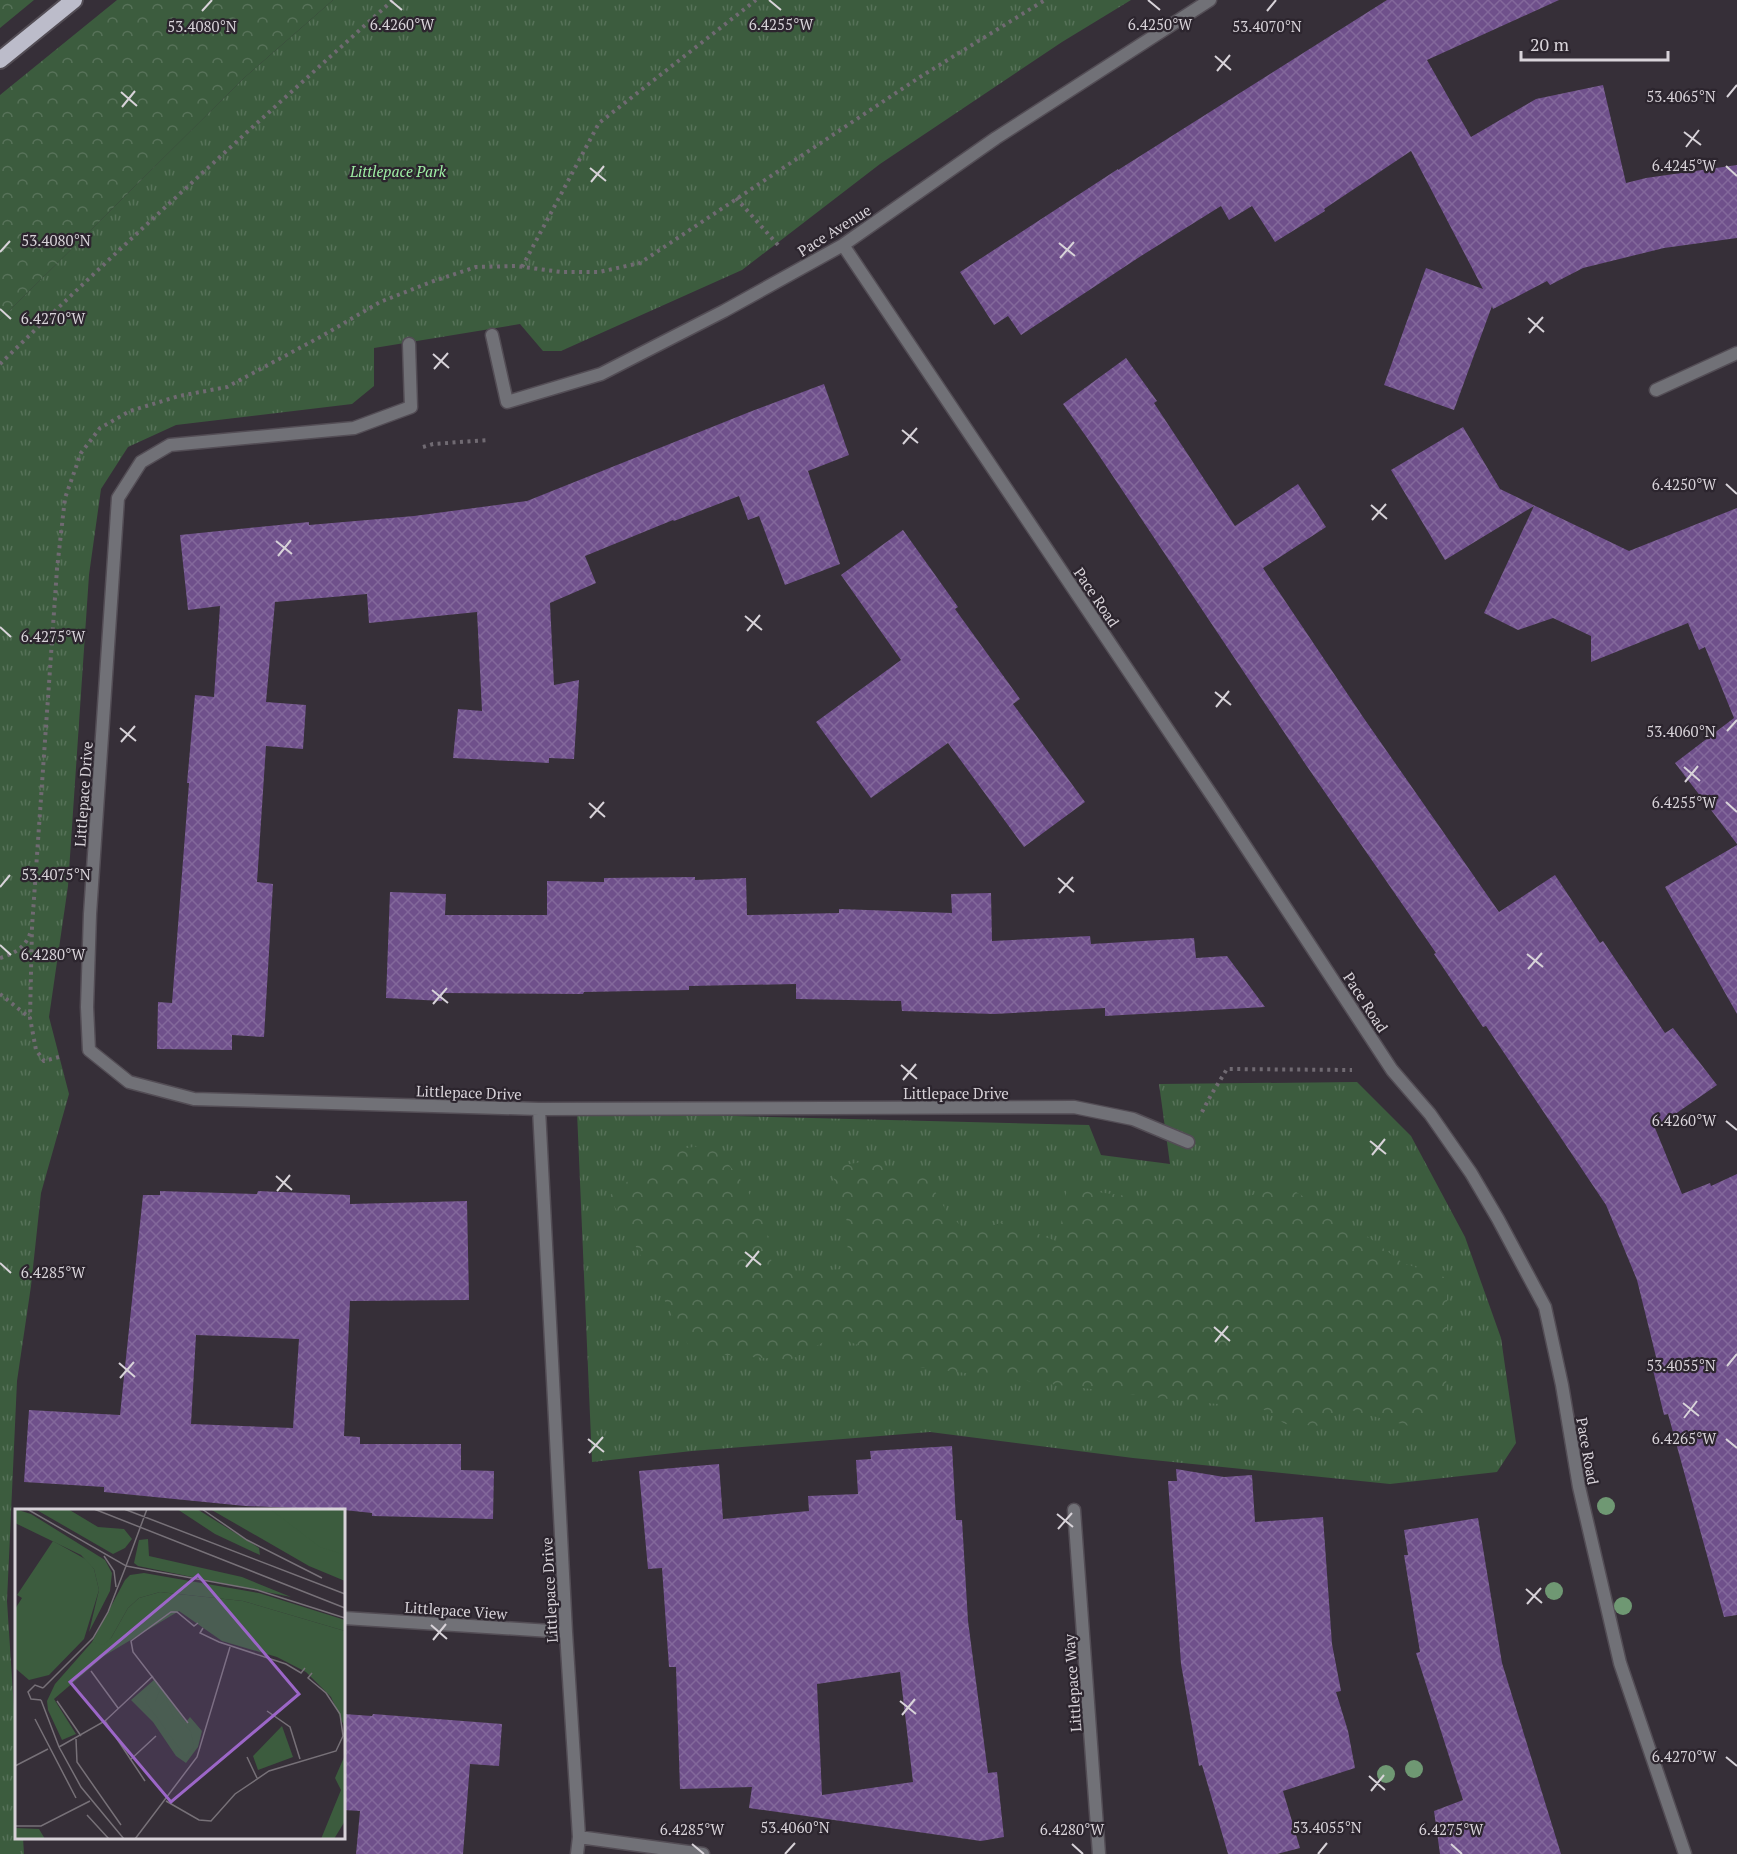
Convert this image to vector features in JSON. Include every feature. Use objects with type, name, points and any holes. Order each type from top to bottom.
[{"type":"highway","points":[[0,60],[74,0]]},
{"type":"street","name":"Pace Avenue","points":[[492,335],[507,402],[601,374],[724,311],[843,245],[996,138],[1210,0]]},
{"type":"street","name":"Pace Road","points":[[843,245],[1217,803],[1392,1070],[1430,1114],[1472,1173],[1545,1307],[1562,1385],[1579,1487],[1620,1664],[1684,1854]]},
{"type":"street","name":"Littlepace Drive","points":[[409,344],[411,407],[354,428],[170,445],[141,462],[118,498],[90,914],[87,1006],[89,1050],[129,1082],[194,1099],[539,1109],[1074,1107],[1132,1119],[1188,1142]]},
{"type":"street","points":[[1656,390],[1737,353]]},
{"type":"street","name":"Littlepace Drive","points":[[539,1109],[579,1838],[577,1854]]},
{"type":"street","name":"Littlepace Way","points":[[1074,1510],[1099,1854]]},
{"type":"street","name":"Littlepace View","points":[[345,1618],[566,1632]]},
{"type":"street","points":[[579,1838],[703,1854]]},
{"type":"path","points":[[0,364],[63,302],[229,148],[393,0]]},
{"type":"path","points":[[522,267],[599,123],[756,0]]},
{"type":"path","points":[[736,198],[799,269]]},
{"type":"path","points":[[423,447],[433,444],[488,440]]},
{"type":"path","points":[[0,958],[10,955],[27,943],[32,927]]},
{"type":"path","points":[[0,994],[30,1018]]},
{"type":"path","points":[[1188,1142],[1211,1095],[1227,1069],[1392,1070]]},
{"type":"green space","points":[[0,0],[34,0],[0,28]]},
{"type":"green space","points":[[117,0],[333,0],[244,78],[0,320],[0,95]]},
{"type":"green space","name":"Littlepace Park","points":[[333,0],[1131,0],[1062,42],[880,164],[742,270],[561,351],[543,351],[520,324],[374,348],[374,386],[352,404],[176,425],[128,447],[101,489],[89,575],[68,886],[49,1017],[69,1094],[41,1193],[31,1286],[17,1381],[7,1601],[15,1725],[15,1839],[23,1839],[24,1854],[0,1854],[0,320],[244,78]]},
{"type":"green space","points":[[1357,1082],[1411,1136],[1465,1237],[1501,1338],[1516,1443],[1497,1472],[1390,1484],[1133,1458],[930,1432],[692,1451],[592,1462],[577,1112],[1089,1125],[1101,1155],[1170,1164],[1159,1084]]},
{"type":"green space","points":[[713,1144],[743,1183],[766,1223],[773,1273],[844,1269],[850,1231],[830,1167],[868,1161],[927,1178],[947,1212],[968,1233],[1007,1221],[1058,1242],[1067,1188],[1165,1201],[1219,1204],[1286,1186],[1360,1231],[1403,1263],[1447,1278],[1447,1373],[1444,1408],[1409,1426],[1340,1407],[1324,1426],[1285,1424],[1260,1407],[1192,1402],[911,1366],[835,1336],[790,1360],[692,1352],[609,1196],[667,1151]]},
{"type":"building","points":[[1387,0],[1559,0],[1427,60],[1471,137],[1536,99],[1603,85],[1626,183],[1737,165],[1737,238],[1664,248],[1583,268],[1550,285],[1547,281],[1493,309],[1492,306],[1454,410],[1384,385],[1426,268],[1483,289],[1411,151],[1324,209],[1325,211],[1275,242],[1252,206],[1229,220],[1221,206],[1021,335],[1008,316],[994,325],[960,272],[1118,169]]},
{"type":"building","points":[[1126,358],[1157,401],[1154,403],[1235,526],[1298,484],[1326,527],[1263,568],[1363,717],[1499,912],[1555,875],[1600,943],[1603,941],[1665,1033],[1673,1028],[1717,1085],[1655,1128],[1682,1194],[1710,1183],[1711,1186],[1737,1174],[1737,1615],[1724,1617],[1668,1414],[1664,1415],[1653,1370],[1659,1369],[1637,1280],[1606,1205],[1486,1026],[1483,1027],[1434,954],[1436,953],[1306,765],[1063,404]]},
{"type":"building","points":[[824,384],[849,455],[808,471],[840,564],[785,585],[759,516],[748,520],[739,496],[585,556],[596,583],[550,603],[554,685],[579,680],[574,759],[549,758],[549,763],[453,758],[458,709],[482,711],[477,612],[369,623],[367,594],[275,602],[266,702],[306,705],[303,749],[266,746],[257,882],[273,884],[264,1037],[232,1035],[232,1050],[157,1049],[158,1002],[172,1003],[195,695],[214,697],[220,606],[188,610],[180,535],[309,522],[309,525],[414,516],[527,501]]},
{"type":"building","points":[[1463,427],[1500,489],[1629,551],[1737,508],[1737,844],[1675,763],[1734,718],[1705,647],[1699,650],[1688,623],[1591,662],[1591,636],[1553,618],[1518,630],[1484,613],[1534,506],[1445,560],[1391,470]]},
{"type":"building","points":[[903,530],[958,607],[955,609],[1020,699],[1013,704],[1085,802],[1024,847],[948,743],[871,798],[816,722],[901,660],[841,575]]},
{"type":"building","points":[[1737,845],[1737,1014],[1665,887]]},
{"type":"building","points":[[695,877],[695,880],[746,878],[747,915],[839,913],[839,909],[952,913],[951,894],[991,893],[992,941],[1090,936],[1091,944],[1194,938],[1196,958],[1227,956],[1265,1007],[1105,1016],[1105,1008],[994,1014],[902,1011],[901,1001],[796,999],[796,984],[689,986],[689,990],[584,992],[583,994],[442,993],[442,1001],[386,998],[390,892],[446,894],[445,915],[547,915],[547,881],[604,882],[604,878]]},
{"type":"building","points":[[160,1191],[257,1194],[258,1191],[350,1195],[350,1204],[467,1201],[469,1300],[350,1301],[344,1436],[360,1437],[360,1444],[461,1444],[461,1470],[494,1471],[493,1519],[372,1516],[372,1513],[345,1509],[245,1506],[104,1492],[104,1487],[24,1482],[29,1410],[120,1415],[143,1195],[160,1195]],"holes":[[[196,1335],[299,1339],[293,1428],[191,1424]]]},
{"type":"building","points":[[952,1446],[956,1520],[962,1520],[968,1621],[988,1773],[997,1772],[1004,1837],[981,1841],[749,1808],[752,1787],[680,1789],[676,1667],[669,1667],[662,1568],[648,1569],[639,1471],[719,1464],[723,1519],[809,1511],[808,1496],[858,1494],[856,1460],[871,1459],[870,1451]],"holes":[[[900,1672],[913,1782],[822,1795],[817,1684]]]},
{"type":"building","points":[[1176,1469],[1224,1477],[1252,1475],[1255,1522],[1323,1517],[1332,1644],[1341,1691],[1336,1692],[1348,1731],[1355,1768],[1283,1791],[1300,1848],[1277,1854],[1228,1854],[1202,1765],[1199,1766],[1181,1664],[1168,1481],[1177,1481]]},
{"type":"building","points":[[1478,1518],[1502,1663],[1561,1854],[1440,1854],[1434,1811],[1463,1800],[1416,1653],[1420,1652],[1404,1555],[1408,1555],[1404,1530]]},
{"type":"building","points":[[345,1714],[372,1716],[373,1714],[502,1724],[499,1766],[470,1764],[463,1854],[356,1854],[360,1811],[345,1810]]}]
